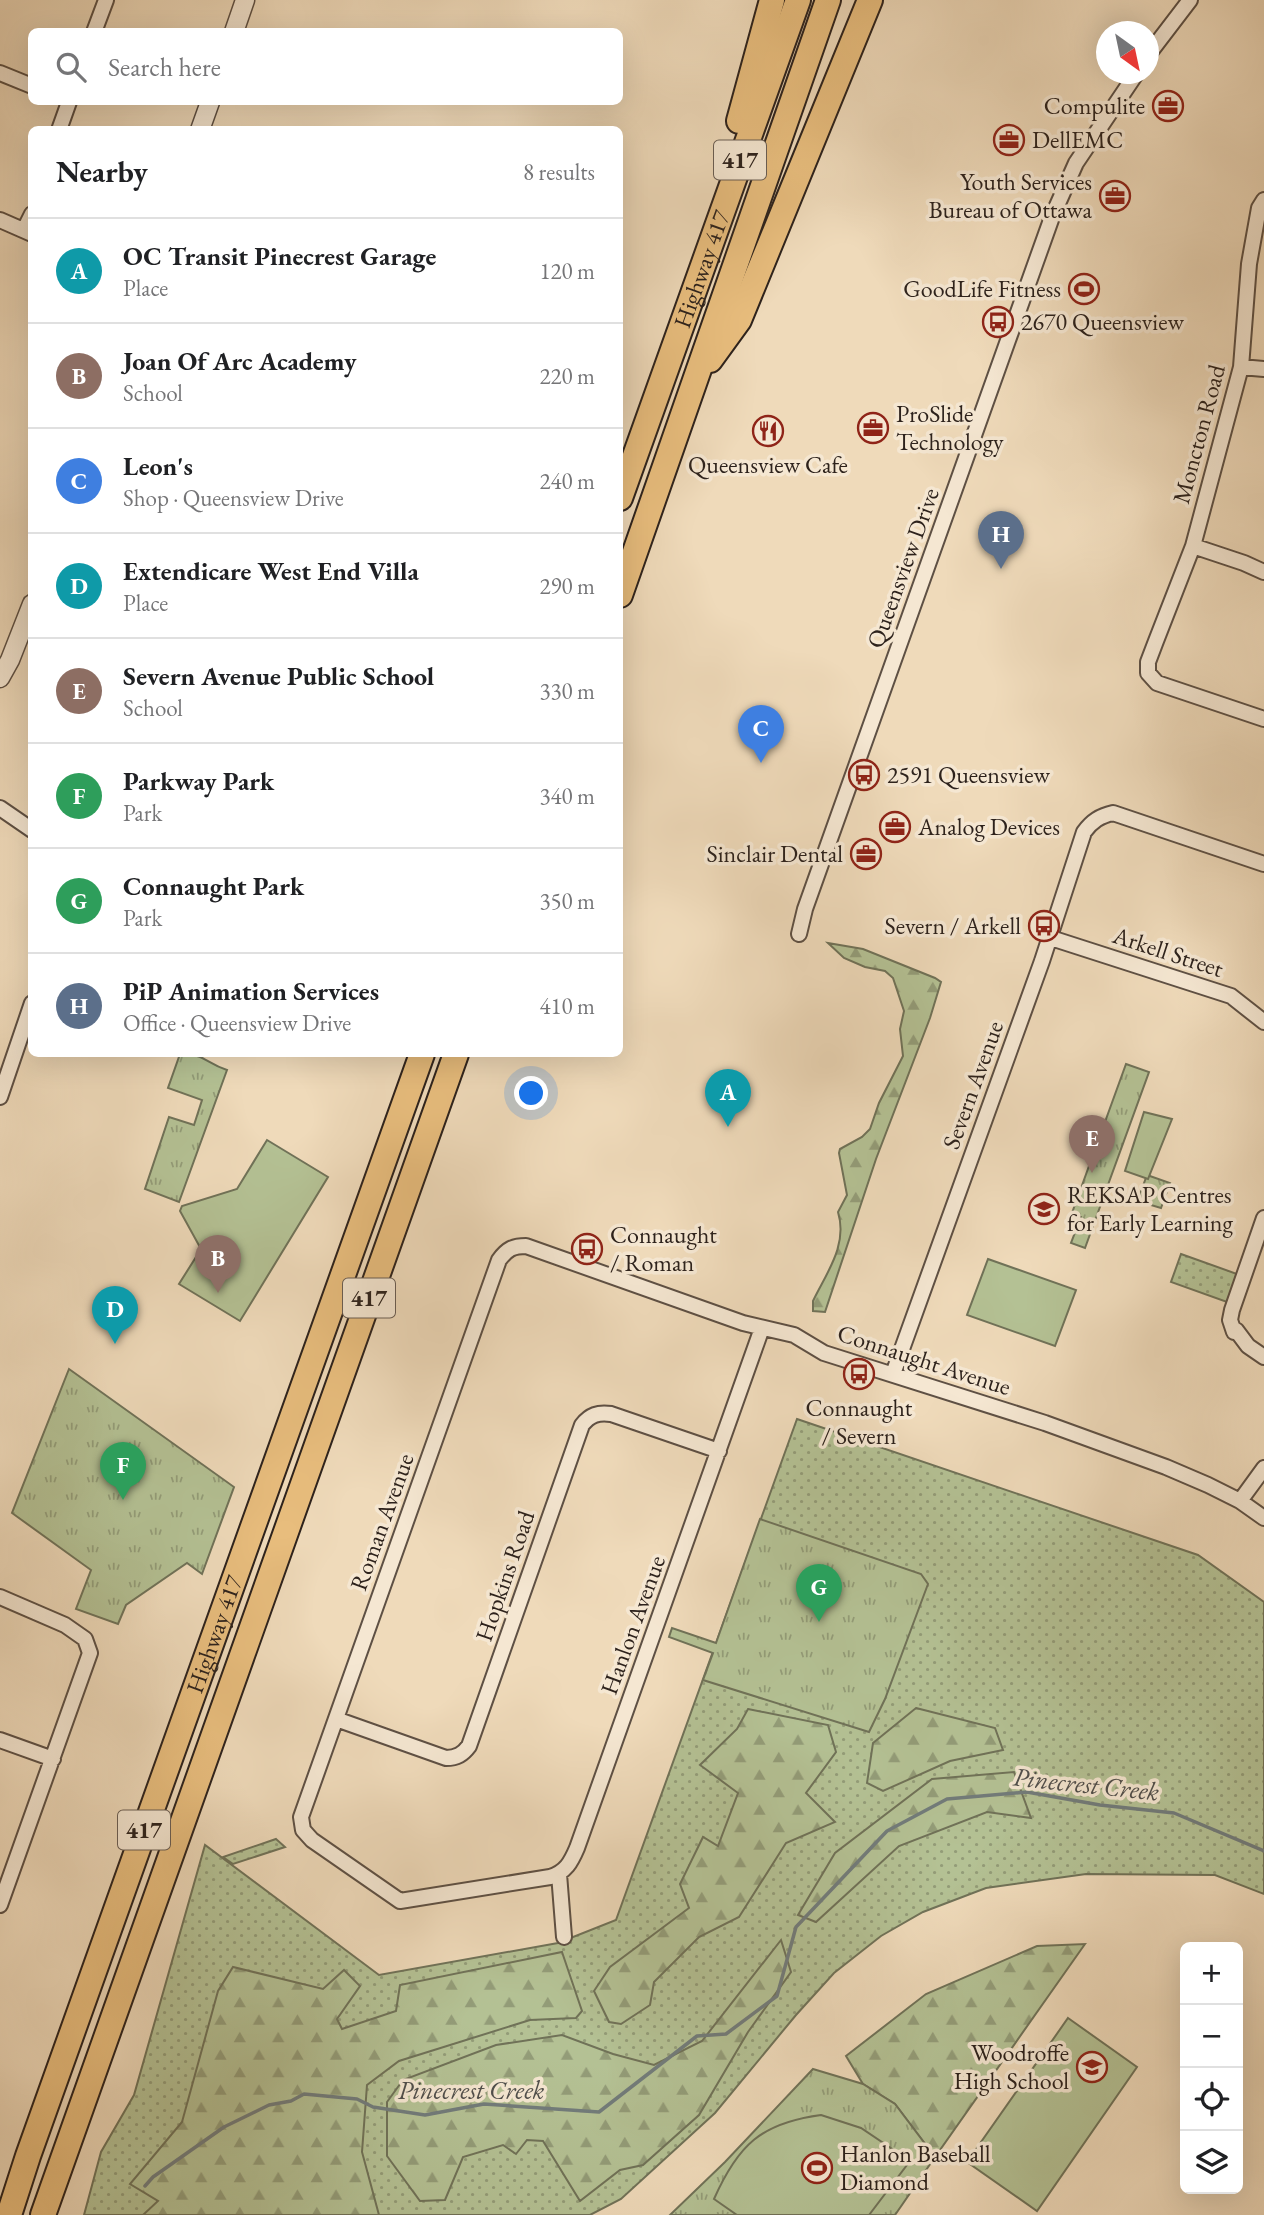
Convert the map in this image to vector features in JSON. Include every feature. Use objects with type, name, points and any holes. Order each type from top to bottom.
[{"type":"highway","points":[[681,321],[689,283],[772,0]]},
{"type":"highway","name":"Highway 417","points":[[623,489],[798,0]]},
{"type":"highway","name":"417","points":[[623,586],[828,0]]},
{"type":"highway","points":[[695,380],[739,320],[870,0]]},
{"type":"highway","name":"Highway 417","points":[[9,2215],[421,1057]]},
{"type":"highway","name":"417","points":[[43,2215],[455,1057]]},
{"type":"highway","points":[[1,2215],[28,2156]]},
{"type":"street","points":[[96,28],[106,0]]},
{"type":"street","points":[[235,28],[245,0]]},
{"type":"street","points":[[1159,42],[1190,0]]},
{"type":"street","points":[[0,73],[28,84]]},
{"type":"street","name":"Queensview Drive","points":[[799,934],[809,897],[1052,217],[1076,163],[1129,84]]},
{"type":"street","points":[[61,126],[67,105]]},
{"type":"street","points":[[201,126],[209,105]]},
{"type":"street","name":"Moncton Road","points":[[1264,200],[1259,208],[1250,262],[1241,367],[1193,546],[1148,662],[1147,673],[1157,684],[1264,719]]},
{"type":"street","points":[[0,220],[28,232]]},
{"type":"street","points":[[1241,367],[1264,369]]},
{"type":"street","points":[[1193,546],[1264,572]]},
{"type":"street","points":[[0,678],[28,614]]},
{"type":"street","points":[[0,808],[28,827]]},
{"type":"street","name":"Severn Avenue","points":[[892,1374],[1051,938],[1084,832],[1089,824],[1101,816],[1113,813],[1264,864]]},
{"type":"street","name":"Arkell Street","points":[[1051,938],[1231,996],[1264,1022]]},
{"type":"street","points":[[0,1097],[28,1015]]},
{"type":"street","points":[[1264,1219],[1230,1320],[1234,1332],[1236,1330],[1248,1346],[1264,1357]]},
{"type":"street","name":"Connaught Avenue","points":[[526,1245],[726,1318],[794,1335],[824,1353],[1045,1423],[1118,1450],[1208,1485],[1240,1501],[1264,1518]]},
{"type":"street","name":"Roman Avenue","points":[[526,1245],[514,1246],[499,1260],[301,1817],[303,1830],[312,1840],[400,1901],[559,1874]]},
{"type":"street","name":"Hanlon Avenue","points":[[559,1874],[572,1861],[577,1848],[762,1328]]},
{"type":"street","name":"Hopkins Road","points":[[336,1719],[446,1758],[453,1758],[464,1752],[469,1746],[582,1425],[588,1418],[602,1412],[611,1414],[719,1451]]},
{"type":"street","points":[[1240,1501],[1264,1468]]},
{"type":"street","points":[[0,1597],[65,1625],[85,1639],[90,1653],[53,1759],[5,1877],[0,1905]]},
{"type":"street","points":[[0,1740],[53,1759]]},
{"type":"street","points":[[559,1874],[564,1937]]},
{"type":"green space","points":[[828,943],[863,949],[941,982],[876,1159],[825,1312],[813,1311],[813,1301],[830,1269],[840,1236],[838,1212],[847,1195],[840,1149],[862,1137],[870,1129],[879,1103],[903,1056],[900,1029],[904,1011],[893,978],[885,971],[865,967],[844,958]]},
{"type":"green space","points":[[179,1057],[200,1057],[227,1070],[179,1202],[145,1189],[169,1117],[194,1125],[202,1100],[168,1088]]},
{"type":"green space","points":[[1126,1064],[1149,1072],[1085,1248],[1071,1243],[1081,1217],[1072,1213]]},
{"type":"green space","points":[[1144,1112],[1172,1119],[1148,1179],[1125,1171]]},
{"type":"green space","points":[[267,1140],[328,1177],[240,1321],[179,1284],[201,1249],[180,1211],[182,1206],[237,1189]]},
{"type":"green space","points":[[1147,1175],[1170,1183],[1161,1208],[1144,1203],[1140,1194]]},
{"type":"green space","points":[[1181,1254],[1237,1274],[1227,1302],[1171,1282]]},
{"type":"green space","points":[[988,1259],[1076,1290],[1055,1346],[967,1315]]},
{"type":"green space","points":[[69,1369],[234,1487],[202,1574],[187,1563],[126,1605],[118,1624],[76,1609],[91,1570],[12,1513]]},
{"type":"green space","points":[[797,1419],[1198,1555],[1264,1602],[1264,1894],[1215,1875],[1086,1874],[986,1888],[923,1912],[881,1936],[834,1973],[715,2113],[621,2199],[590,2215],[84,2215],[101,2152],[134,2095],[205,1845],[379,1975],[558,1943],[616,1920]]},
{"type":"green space","points":[[760,1519],[921,1574],[928,1584],[885,1699],[869,1732],[703,1680],[713,1653],[669,1637],[672,1628],[716,1643]]},
{"type":"green space","points":[[916,1708],[995,1728],[1003,1750],[950,1761],[883,1791],[867,1783],[873,1743]]},
{"type":"green space","points":[[748,1709],[828,1725],[836,1752],[806,1793],[835,1822],[786,1843],[739,1917],[699,1937],[654,1982],[650,2005],[621,2024],[609,2022],[594,1991],[610,1967],[689,1908],[680,1884],[703,1837],[718,1846],[738,1793],[700,1765],[737,1729]]},
{"type":"green space","points":[[1014,1772],[1031,1818],[987,1812],[899,1846],[816,1922],[798,1915],[835,1853],[932,1779]]},
{"type":"green space","points":[[276,1839],[285,1847],[233,1864],[223,1857]]},
{"type":"green space","points":[[781,1940],[791,1972],[748,2032],[699,2115],[643,2165],[620,2170],[580,2201],[543,2141],[527,2140],[516,2154],[503,2145],[463,2157],[445,2200],[420,2201],[387,2156],[387,2102],[403,2080],[496,2045],[562,2035],[613,2054],[654,2065],[702,2041]]},
{"type":"green space","points":[[1085,1944],[935,2157],[895,2104],[863,2084],[846,2056],[926,1994],[1037,1946]]},
{"type":"green space","points":[[562,1952],[582,2011],[576,2018],[530,2020],[399,2061],[367,2085],[362,2152],[379,2215],[143,2215],[158,2201],[130,2184],[182,2122],[218,1991],[233,1967],[323,1989],[344,1970],[360,1986],[337,2019],[342,2029],[396,2011],[400,1985]]},
{"type":"green space","points":[[1068,2018],[1137,2067],[1037,2211],[967,2162]]},
{"type":"green space","name":"Hanlon Baseball Diamond","points":[[813,2069],[863,2084],[895,2104],[935,2157],[895,2215],[670,2215],[725,2162]]},
{"type":"green space","name":"Hanlon Baseball Diamond","points":[[821,2115],[861,2128],[910,2161],[869,2215],[737,2215],[714,2199],[732,2164],[754,2140],[782,2124]]},
{"type":"waterway","name":"Pinecrest Creek","points":[[145,2186],[153,2177],[224,2127],[269,2105],[291,2101],[304,2094],[357,2099],[373,2107],[425,2115],[484,2104],[599,2112],[697,2036],[726,2034],[777,1996],[796,1927],[887,1831],[947,1799],[1027,1792],[1100,1805],[1174,1813],[1264,1851]]},
{"type":"place","name":"Compulite","points":[[1168,106]]},
{"type":"place","name":"DellEMC","points":[[1009,140]]},
{"type":"place","name":"Youth Services Bureau of Ottawa","points":[[1115,196]]},
{"type":"place","name":"GoodLife Fitness","points":[[1084,289]]},
{"type":"place","name":"2670 Queensview","points":[[998,322]]},
{"type":"place","name":"ProSlide Technology","points":[[873,428]]},
{"type":"place","name":"Queensview Cafe","points":[[768,431]]},
{"type":"place","name":"PiP Animation Services","points":[[1001,569]]},
{"type":"place","name":"Leon's","points":[[761,763]]},
{"type":"place","name":"2591 Queensview","points":[[864,775]]},
{"type":"place","name":"Analog Devices","points":[[895,827]]},
{"type":"place","name":"Sinclair Dental","points":[[866,854]]},
{"type":"place","name":"Severn / Arkell","points":[[1044,926]]},
{"type":"place","name":"OC Transit Pinecrest Garage","points":[[728,1127]]},
{"type":"place","name":"Severn Avenue Public School","points":[[1092,1173]]},
{"type":"place","name":"REKSAP Centres for Early Learning","points":[[1044,1209]]},
{"type":"place","name":"Connaught / Roman","points":[[587,1249]]},
{"type":"place","name":"Joan Of Arc Academy","points":[[218,1293]]},
{"type":"place","name":"Extendicare West End Villa","points":[[115,1344]]},
{"type":"place","name":"Connaught / Severn","points":[[859,1374]]},
{"type":"place","name":"Parkway Park","points":[[123,1500]]},
{"type":"place","name":"Connaught Park","points":[[819,1622]]},
{"type":"place","name":"Woodroffe High School","points":[[1092,2067]]},
{"type":"place","name":"Hanlon Baseball Diamond","points":[[817,2168]]}]
